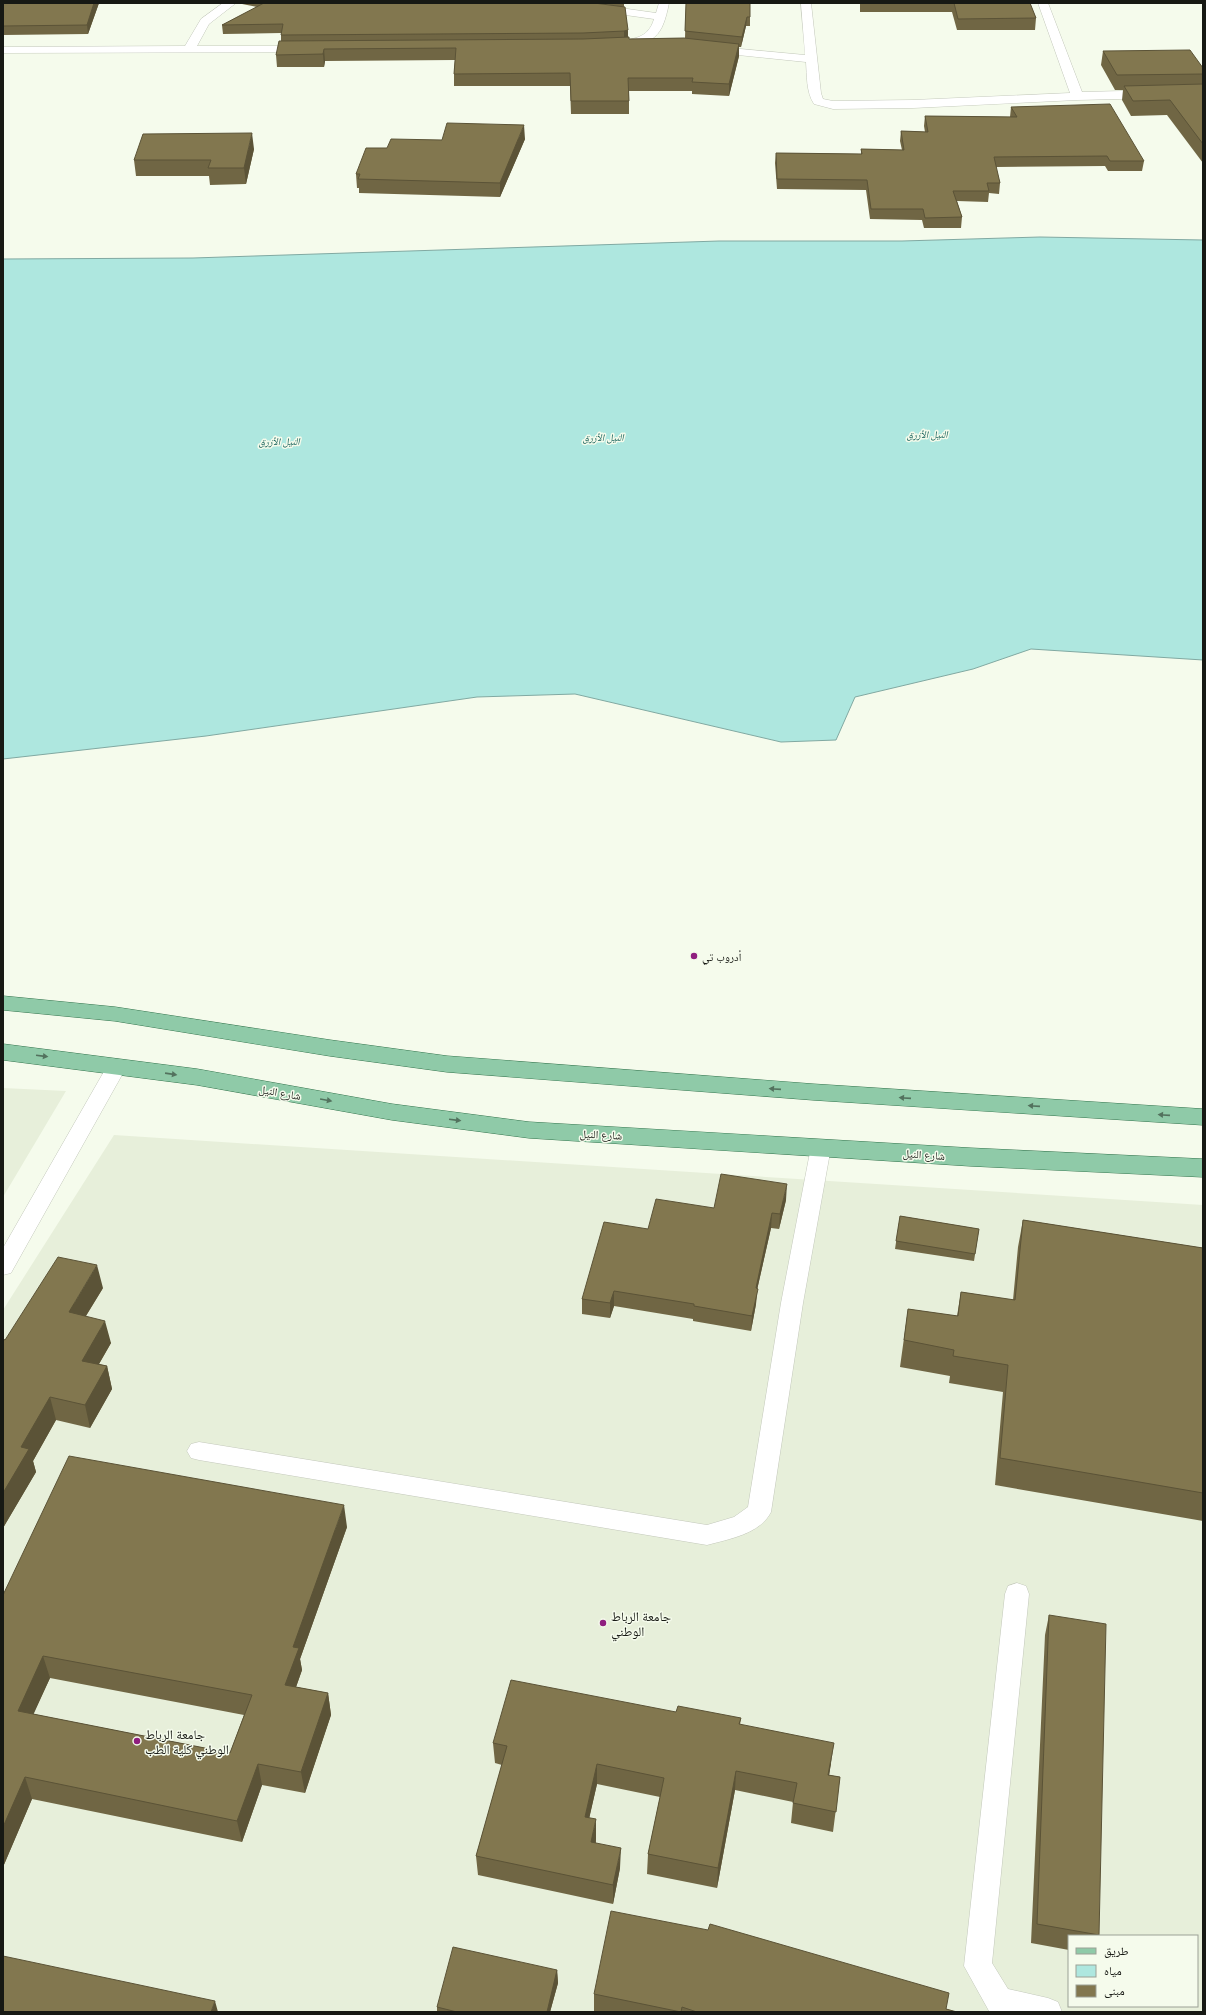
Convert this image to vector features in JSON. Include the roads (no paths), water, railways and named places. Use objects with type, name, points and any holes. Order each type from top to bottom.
[{"type":"main road","points":[[3,1003],[115,1014],[330,1048],[447,1064],[813,1092],[1203,1117]]},
{"type":"main road","name":"شارع النيل","points":[[3,1052],[198,1077],[392,1112],[529,1130],[970,1157],[1203,1168]]},
{"type":"street","points":[[190,50],[200,25],[211,14],[231,3]]},
{"type":"street","points":[[561,3],[662,17]]},
{"type":"street","points":[[644,40],[654,34],[662,17],[664,3]]},
{"type":"street","points":[[806,3],[815,93],[818,101],[833,105],[913,104],[1077,96],[1203,93]]},
{"type":"street","points":[[1043,3],[1077,96]]},
{"type":"street","points":[[604,46],[644,40],[658,43]]},
{"type":"street","points":[[701,48],[812,59]]},
{"type":"street","points":[[3,50],[316,49]]},
{"type":"lane","points":[[3,1267],[117,1066]]},
{"type":"lane","points":[[199,1451],[707,1535],[741,1525],[759,1512],[792,1303],[821,1147]]},
{"type":"lane","points":[[1017,1594],[978,1966],[999,2001],[1048,2012]]},
{"type":"water","name":"النيل الأزرق","points":[[1040,237],[1203,240],[1203,660],[1031,649],[973,669],[855,697],[836,740],[781,742],[575,694],[477,697],[206,736],[3,759],[3,259],[193,258],[719,241],[902,241]]},
{"type":"place","name":"أدروب تي","points":[[694,956]]},
{"type":"place","name":"جامعة الرباط الوطني","points":[[603,1623]]},
{"type":"place","name":"جامعة الرباط الوطني كلية الطب","points":[[137,1741]]}]
